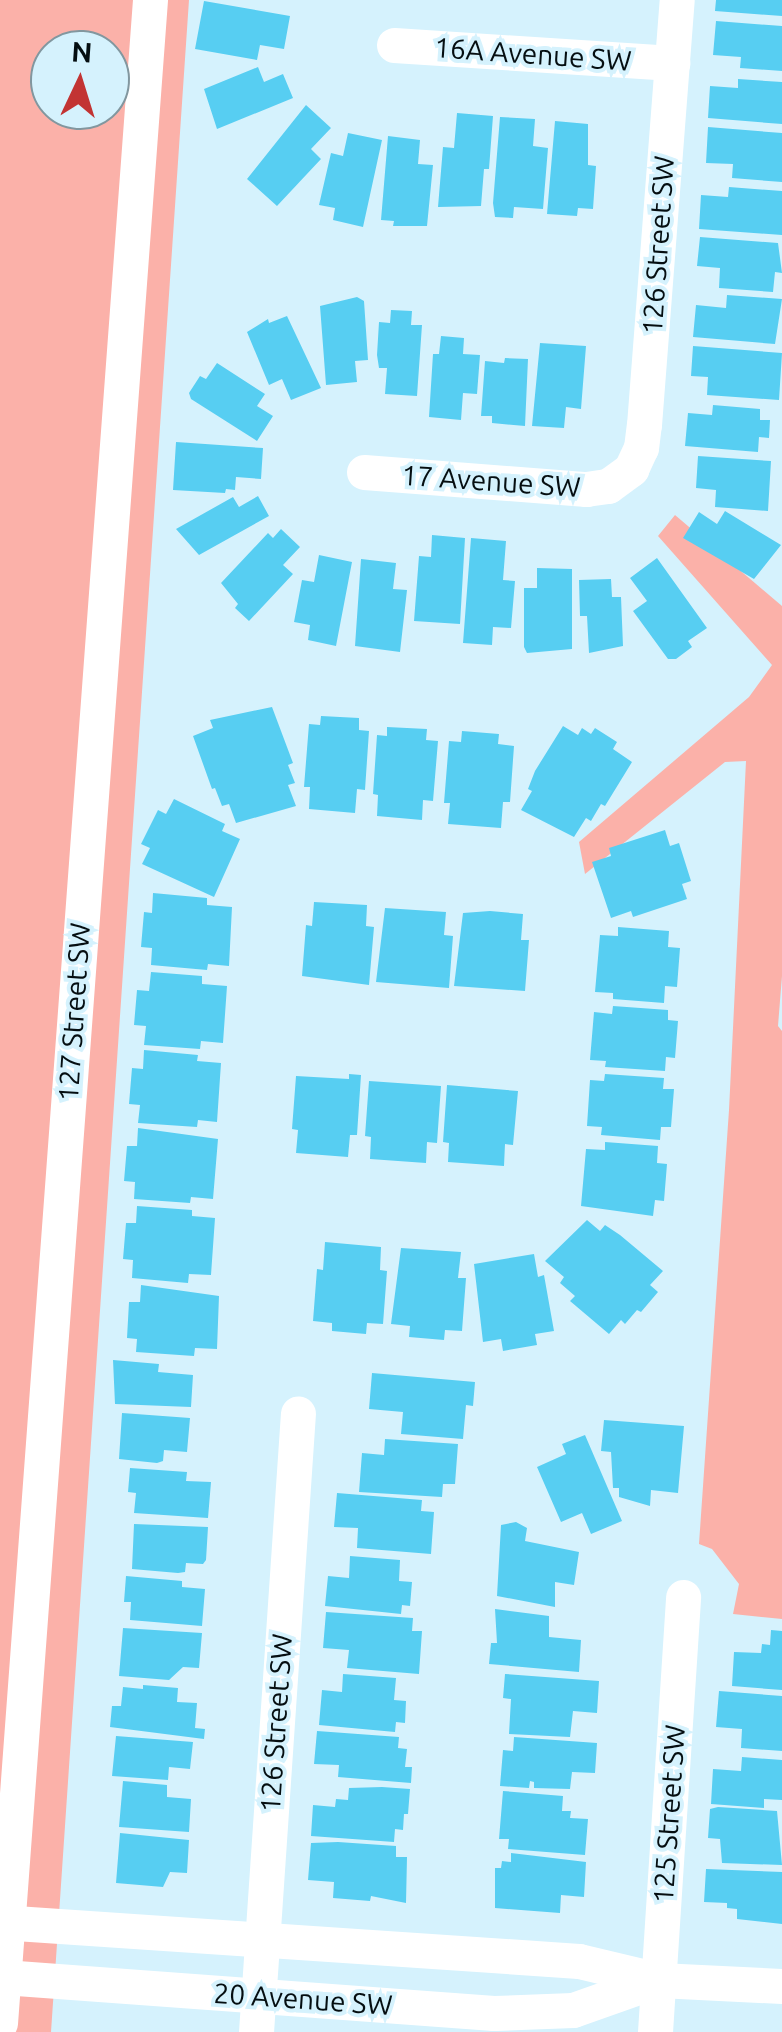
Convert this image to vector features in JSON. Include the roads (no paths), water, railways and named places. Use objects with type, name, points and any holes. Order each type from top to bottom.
[{"type":"street","name":"127 Street SW","points":[[0,2023],[3,1923],[150,0]]},
{"type":"street","name":"126 Street SW","points":[[618,482],[631,469],[642,448],[676,0]]},
{"type":"street","name":"16A Avenue SW","points":[[394,45],[672,63]]},
{"type":"street","name":"17 Avenue SW","points":[[364,472],[586,489],[618,482]]},
{"type":"street","name":"126 Street SW","points":[[256,2032],[298,1414]]},
{"type":"street","name":"125 Street SW","points":[[655,2032],[683,1597]]},
{"type":"street","name":"20 Avenue SW","points":[[3,1923],[579,1962],[659,1980],[782,1986]]},
{"type":"street","name":"20 Avenue SW","points":[[3,1977],[532,2012],[574,2010],[659,1980]]}]
